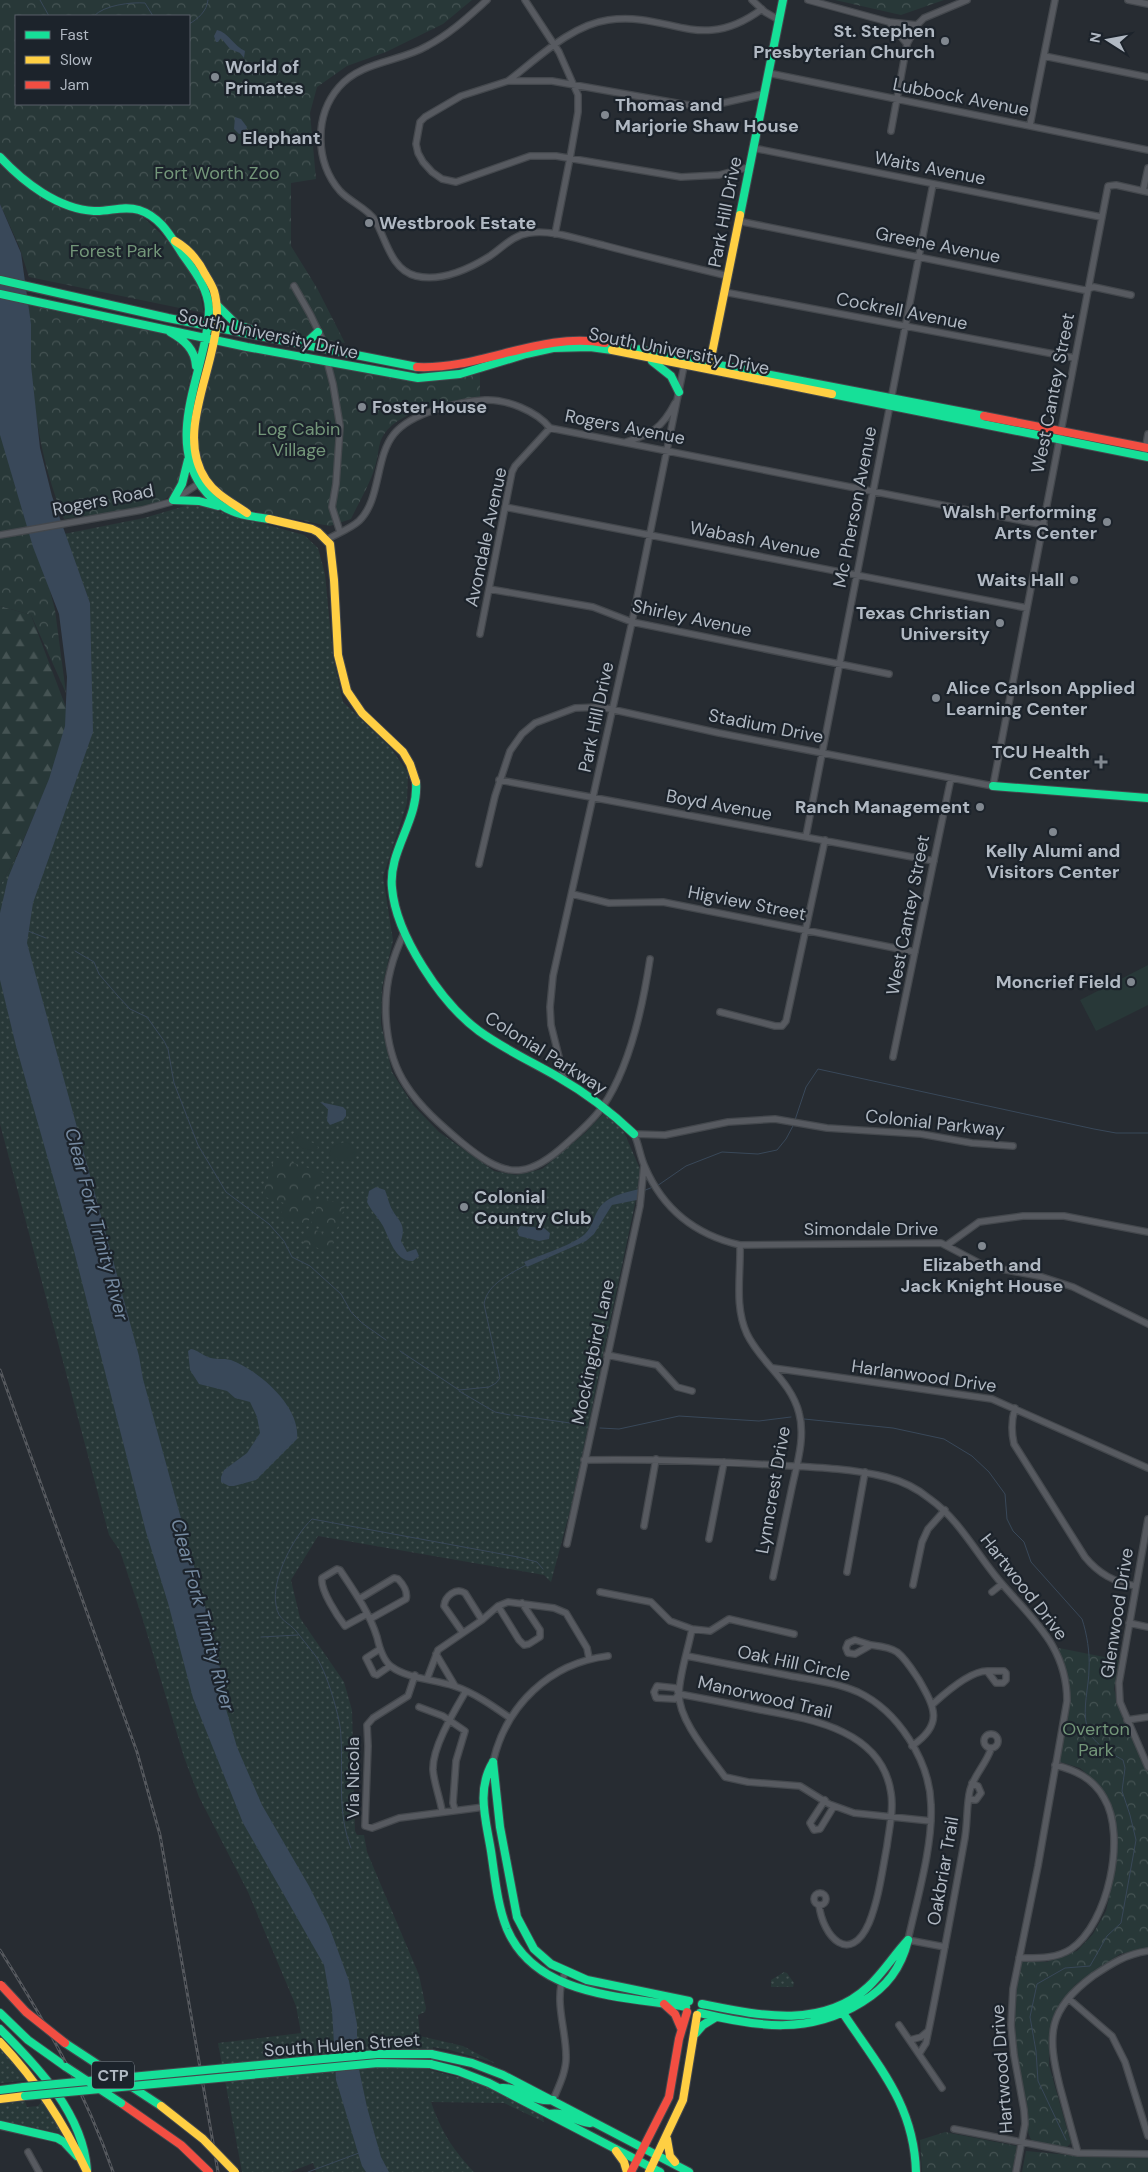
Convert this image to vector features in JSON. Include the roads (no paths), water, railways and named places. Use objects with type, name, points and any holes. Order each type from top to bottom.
[{"type":"main road","name":"Park Hill Drive","points":[[710,368],[783,0]]},
{"type":"main road","points":[[0,157],[16,175],[31,187],[87,211],[99,212],[129,208],[143,211],[158,222],[175,241],[206,291],[209,312],[207,325],[209,338],[194,433],[197,460],[206,480],[218,494],[250,516]]},
{"type":"main road","points":[[175,241],[185,246],[210,279],[218,314],[216,327],[209,338],[195,387],[186,430],[188,459],[182,484],[173,500],[199,502],[224,508]]},
{"type":"main road","name":"South University Drive","points":[[0,280],[216,327],[418,367],[436,368],[480,360],[542,344],[582,340],[710,368],[1146,452]]},
{"type":"main road","name":"South University Drive","points":[[0,294],[327,362],[430,379],[471,372],[527,353],[563,347],[599,348],[648,359],[685,363]]},
{"type":"main road","points":[[217,305],[236,324],[269,333],[289,342]]},
{"type":"main road","points":[[162,327],[182,338],[192,349],[196,362],[195,387]]},
{"type":"main road","points":[[304,345],[318,332]]},
{"type":"main road","points":[[648,359],[671,376],[678,396]]},
{"type":"main road","points":[[188,459],[198,484],[213,500],[224,508],[237,514],[312,529],[326,540]]},
{"type":"main road","name":"Colonial Parkway","points":[[326,540],[331,549],[334,614],[341,670],[348,693],[410,762],[415,777],[416,796],[414,810],[402,841],[391,881],[392,900],[404,933],[434,983],[467,1020],[493,1040],[565,1081],[604,1106],[634,1134]]},
{"type":"main road","name":"Stadium Drive","points":[[993,786],[1148,798]]},
{"type":"main road","points":[[493,1762],[485,1776],[480,1807],[501,1910],[512,1939],[530,1964],[547,1976],[576,1988],[687,2007]]},
{"type":"main road","points":[[493,1762],[500,1827],[517,1917],[522,1929],[538,1953],[565,1973],[580,1979],[687,2007]]},
{"type":"main road","name":"Oak Hill Circle","points":[[908,1940],[904,1960],[890,1980],[865,2000],[843,2013],[816,2023],[791,2027],[765,2026],[699,2014],[692,2016],[687,2007],[695,1999],[702,2004],[779,2017],[812,2014],[839,2006],[859,1995],[876,1979],[908,1940]]},
{"type":"main road","name":"CTP","points":[[0,1985],[26,2012],[54,2035],[181,2120],[211,2146],[235,2172]]},
{"type":"main road","points":[[664,2004],[675,2014],[681,2030]]},
{"type":"main road","points":[[650,2170],[683,2100],[702,2004]]},
{"type":"main road","points":[[839,2006],[903,2104],[915,2141],[916,2172]]},
{"type":"main road","points":[[631,2172],[669,2097],[687,2007]]},
{"type":"main road","name":"CTP","points":[[0,2013],[44,2052],[181,2145],[208,2172]]},
{"type":"main road","points":[[696,2033],[703,2025],[716,2017]]},
{"type":"main road","points":[[0,2029],[31,2060],[62,2104],[74,2124],[88,2159],[87,2171]]},
{"type":"main road","points":[[0,2042],[28,2072],[56,2110],[68,2129],[81,2162]]},
{"type":"main road","name":"South Hulen Street","points":[[0,2090],[377,2054],[432,2054],[484,2067],[552,2100],[689,2172]]},
{"type":"main road","name":"South Hulen Street","points":[[0,2099],[378,2063],[430,2064],[468,2074],[500,2088],[638,2160],[650,2170],[660,2172]]},
{"type":"main road","points":[[500,2088],[514,2089],[541,2102],[552,2100]]},
{"type":"main road","points":[[550,2114],[559,2112],[577,2121],[604,2127]]},
{"type":"main road","points":[[0,2124],[57,2138],[64,2142],[87,2171]]},
{"type":"main road","points":[[668,2135],[667,2147],[670,2156],[678,2166]]},
{"type":"main road","points":[[615,2149],[624,2162],[627,2172]]},
{"type":"street","points":[[487,0],[458,26],[428,46],[405,57],[365,68],[346,80],[333,96],[322,119],[323,156],[328,170],[340,191],[374,218],[392,256],[405,272],[427,278],[445,276],[490,256],[520,235],[533,232],[555,234],[728,276]]},
{"type":"street","points":[[525,0],[555,46],[575,84],[578,95],[578,112],[555,234]]},
{"type":"street","points":[[752,0],[779,20]]},
{"type":"street","points":[[808,0],[889,22],[917,25]]},
{"type":"street","points":[[892,131],[907,44],[917,25],[924,18],[967,0]]},
{"type":"street","points":[[1030,126],[1055,0]]},
{"type":"street","points":[[1128,0],[1148,4]]},
{"type":"street","points":[[508,81],[555,46],[586,27],[606,20],[638,18],[701,32],[736,25],[762,9]]},
{"type":"street","points":[[889,22],[907,44]]},
{"type":"street","points":[[1044,56],[1148,77]]},
{"type":"street","name":"Lubbock Avenue","points":[[768,73],[1148,150]]},
{"type":"street","points":[[749,167],[718,175],[681,177],[570,158],[530,156],[456,182],[437,176],[422,162],[416,144],[420,122],[425,117],[462,96],[481,88],[508,81],[538,80],[575,84],[682,104],[705,106],[764,94]]},
{"type":"street","name":"Waits Avenue","points":[[753,148],[1102,217]]},
{"type":"street","points":[[1146,192],[1148,168]]},
{"type":"street","name":"Mc Pherson Avenue","points":[[806,836],[933,184]]},
{"type":"street","name":"West Cantey Street","points":[[993,786],[1044,525],[1074,358],[1110,185],[1146,192]]},
{"type":"street","name":"Greene Avenue","points":[[738,221],[1074,288],[1094,287],[1131,294]]},
{"type":"street","points":[[294,286],[327,349]]},
{"type":"street","name":"Cockrell Avenue","points":[[724,292],[1074,358]]},
{"type":"street","points":[[327,362],[333,384],[340,426],[336,484],[332,507],[340,532]]},
{"type":"street","name":"Park Hill Drive","points":[[565,1081],[553,1038],[550,1007],[554,976],[632,622],[685,363]]},
{"type":"street","points":[[623,443],[644,437],[657,429],[669,415],[678,396]]},
{"type":"street","name":"Rogers Avenue","points":[[326,540],[361,518],[374,490],[388,442],[402,426],[416,417],[454,406],[487,400],[524,409],[544,421],[550,428],[1044,525]]},
{"type":"street","name":"Avondale Avenue","points":[[480,634],[515,466],[550,428]]},
{"type":"street","points":[[1146,452],[1148,434]]},
{"type":"street","name":"Rogers Road","points":[[0,535],[142,510],[173,500],[206,480]]},
{"type":"street","name":"Wabash Avenue","points":[[506,507],[1028,608]]},
{"type":"street","name":"Shirley Avenue","points":[[489,589],[593,607],[632,622],[888,674]]},
{"type":"street","name":"Stadium Drive","points":[[479,864],[500,780],[510,751],[522,734],[535,723],[575,708],[590,706],[613,710],[719,733],[993,786]]},
{"type":"street","name":"West Cantey Street","points":[[893,1057],[951,778]]},
{"type":"street","name":"Boyd Avenue","points":[[500,780],[806,836],[934,862]]},
{"type":"street","points":[[720,1012],[775,1026],[784,1024],[825,840]]},
{"type":"street","name":"Higview Street","points":[[572,894],[609,903],[664,902],[916,952]]},
{"type":"street","points":[[404,933],[390,970],[386,1010],[388,1036],[394,1059],[405,1084],[418,1102],[446,1130],[480,1158],[508,1170],[520,1171],[538,1164],[560,1150],[588,1125],[604,1106],[623,1066],[633,1039],[646,986],[650,959]]},
{"type":"street","name":"Colonial Parkway","points":[[634,1134],[665,1135],[749,1119],[790,1121],[836,1128],[921,1134],[978,1144],[1013,1146]]},
{"type":"street","name":"Simondale Drive","points":[[634,1134],[644,1165],[674,1211],[692,1226],[718,1239],[740,1244],[947,1244],[985,1266],[1039,1276],[1073,1287],[1148,1324]]},
{"type":"street","name":"Mockingbird Lane","points":[[567,1544],[642,1192],[644,1165]]},
{"type":"street","points":[[947,1244],[979,1222],[1023,1216],[1064,1216],[1148,1232]]},
{"type":"street","name":"Lynncrest Drive","points":[[740,1244],[738,1296],[740,1312],[748,1335],[794,1399],[800,1413],[801,1428],[796,1466],[773,1577]]},
{"type":"street","points":[[607,1355],[657,1365],[677,1387],[692,1391]]},
{"type":"street","name":"Harlanwood Drive","points":[[773,1368],[992,1399],[1148,1468]]},
{"type":"street","points":[[1016,1408],[1012,1419],[1011,1431],[1014,1444],[1085,1557],[1095,1569],[1108,1578],[1136,1586]]},
{"type":"street","points":[[644,1526],[656,1459]]},
{"type":"street","name":"Hartwood Drive","points":[[584,1460],[656,1459],[796,1466],[865,1472],[889,1477],[929,1498],[945,1510],[1002,1584],[1049,1638],[1065,1673],[1067,1701],[1038,1866],[1013,1989],[1011,2024],[1014,2055],[1024,2110],[1022,2143],[1016,2172]]},
{"type":"street","points":[[709,1539],[724,1462]]},
{"type":"street","points":[[847,1572],[865,1472]]},
{"type":"street","points":[[913,1585],[922,1542],[928,1528],[945,1510]]},
{"type":"street","name":"Glenwood Drive","points":[[1148,1519],[1119,1683],[1120,1702],[1148,1766]]},
{"type":"street","points":[[359,1599],[394,1578],[398,1578],[404,1586],[407,1595],[406,1599],[369,1617],[345,1626],[321,1583],[322,1578],[336,1569],[340,1570],[369,1617],[380,1649],[390,1666],[426,1679],[455,1686],[498,1709],[510,1718]]},
{"type":"street","points":[[992,1592],[1002,1584]]},
{"type":"street","points":[[463,1633],[444,1606],[447,1598],[456,1591],[461,1591],[465,1594],[482,1620]]},
{"type":"street","points":[[600,1592],[652,1602],[670,1621],[692,1629],[710,1631],[729,1619],[794,1634]]},
{"type":"street","points":[[426,1679],[436,1654],[444,1645],[482,1620],[498,1606],[508,1602],[554,1608],[566,1613],[586,1645],[589,1658]]},
{"type":"street","points":[[498,1606],[519,1640],[524,1644],[529,1644],[540,1636],[540,1630],[522,1603]]},
{"type":"street","points":[[1129,1623],[1148,1627]]},
{"type":"street","points":[[692,1629],[679,1694],[684,1716],[725,1777],[748,1782],[800,1786],[834,1806],[854,1813],[931,1821]]},
{"type":"street","points":[[871,1645],[892,1649],[899,1654],[916,1675],[933,1704],[934,1716],[930,1728],[912,1746]]},
{"type":"street","points":[[380,1649],[366,1658],[374,1674],[376,1675],[390,1666]]},
{"type":"street","points":[[436,1654],[455,1686]]},
{"type":"street","points":[[493,1762],[501,1734],[510,1718],[520,1703],[543,1681],[589,1658],[608,1656]]},
{"type":"street","name":"Oak Hill Circle","points":[[687,1656],[826,1682],[857,1692],[879,1706],[900,1727],[918,1754],[930,1789],[931,1821],[928,1846],[908,1940]]},
{"type":"street","points":[[933,1704],[962,1681],[987,1671]]},
{"type":"street","name":"Via Nicola","points":[[415,1675],[408,1696],[373,1718],[367,1725],[365,1826],[372,1828],[399,1818],[442,1811]]},
{"type":"street","points":[[657,1686],[666,1687],[666,1699],[656,1698],[654,1692],[657,1686]]},
{"type":"street","name":"Manorwood Trail","points":[[666,1687],[677,1688],[679,1694]]},
{"type":"street","points":[[466,1691],[449,1720],[433,1769],[442,1811],[480,1807]]},
{"type":"street","name":"Manorwood Trail","points":[[666,1699],[675,1699],[679,1694]]},
{"type":"street","name":"Manorwood Trail","points":[[679,1694],[820,1722],[844,1731],[864,1745],[886,1773],[892,1794],[891,1817],[878,1899],[863,1936],[854,1944],[845,1946],[836,1942],[821,1918],[819,1905]]},
{"type":"street","points":[[419,1708],[449,1720],[465,1731],[456,1761],[453,1803],[455,1810]]},
{"type":"street","points":[[1127,1720],[1148,1717]]},
{"type":"street","name":"Oakbriar Trail","points":[[919,2054],[926,2043],[945,1947],[967,1830],[968,1800],[972,1783],[987,1761],[990,1749]]},
{"type":"street","points":[[1019,1958],[1060,1955],[1083,1940],[1093,1926],[1101,1909],[1110,1876],[1113,1825],[1104,1798],[1094,1784],[1080,1774],[1055,1765]]},
{"type":"street","name":"Oakbriar Trail","points":[[968,1800],[976,1800],[981,1793],[978,1786],[972,1783]]},
{"type":"street","points":[[824,1800],[810,1823],[814,1830],[820,1829],[834,1806]]},
{"type":"street","name":"Oakbriar Trail","points":[[908,1940],[945,1947]]},
{"type":"street","points":[[1078,2153],[1052,2048],[1055,2022],[1069,1999],[1088,1981],[1124,1956],[1148,1951]]},
{"type":"street","points":[[552,2100],[564,2073],[566,2062],[560,2008],[562,1983],[565,1973]]},
{"type":"street","points":[[1069,1999],[1112,2036],[1125,2062],[1148,2136]]},
{"type":"street","points":[[899,2025],[942,2088]]},
{"type":"street","points":[[910,2040],[921,2037],[928,2031]]},
{"type":"street","points":[[954,2129],[1078,2153],[1148,2154]]},
{"type":"street","points":[[28,2152],[39,2172]]},
{"type":"water","points":[[217,30],[224,33],[245,51],[244,58],[240,53],[230,49],[221,38],[216,42],[214,36]]},
{"type":"water","points":[[235,117],[241,119],[247,127],[244,133],[239,134],[234,129]]},
{"type":"water","name":"Clear Fork Trinity River","points":[[0,204],[21,253],[31,324],[31,365],[40,448],[52,496],[90,603],[93,732],[33,903],[27,943],[215,1643],[225,1693],[226,1709],[237,1747],[262,1805],[309,1886],[329,1926],[349,1981],[357,2024],[357,2060],[367,2107],[381,2157],[389,2172],[366,2172],[362,2166],[336,2080],[332,2010],[324,1965],[243,1823],[193,1698],[168,1603],[146,1532],[74,1251],[16,1046],[0,980],[0,913],[8,878],[49,779],[65,726],[67,677],[59,614],[33,547],[0,435]]},
{"type":"water","points":[[320,1102],[343,1107],[346,1110],[346,1116],[343,1120],[330,1125],[327,1121],[328,1109]]},
{"type":"water","points":[[376,1187],[385,1190],[390,1205],[402,1225],[403,1234],[401,1241],[407,1252],[416,1249],[419,1256],[413,1261],[407,1261],[402,1258],[394,1249],[383,1226],[367,1202],[369,1191]]},
{"type":"water","points":[[639,1189],[637,1200],[612,1205],[594,1234],[586,1241],[527,1267],[524,1262],[564,1246],[585,1234],[601,1205],[606,1201]]},
{"type":"water","points":[[520,1226],[544,1228],[550,1233],[549,1239],[539,1241],[519,1236],[517,1231]]},
{"type":"water","points":[[191,1349],[211,1358],[231,1360],[253,1372],[276,1391],[292,1414],[297,1439],[256,1480],[234,1486],[221,1482],[224,1470],[247,1453],[260,1433],[257,1417],[250,1402],[235,1398],[227,1391],[199,1384],[190,1370],[188,1351]]},
{"type":"waterway","points":[[40,0],[48,15]]},
{"type":"waterway","points":[[190,23],[202,14],[208,0]]},
{"type":"waterway","points":[[95,15],[111,7],[139,3],[145,3],[152,15]]},
{"type":"waterway","points":[[28,931],[46,938]]},
{"type":"waterway","points":[[75,951],[94,962],[99,974],[117,995],[130,1009],[147,1017],[164,1041],[168,1049],[174,1083],[198,1145],[226,1192],[269,1224],[284,1241],[292,1257],[310,1266],[341,1294],[351,1312],[362,1323],[386,1340]]},
{"type":"waterway","points":[[795,1120],[806,1087],[818,1069],[1094,1129],[1116,1133],[1148,1133]]},
{"type":"waterway","points":[[657,1186],[686,1166],[722,1152],[758,1154],[777,1150],[786,1139],[794,1124]]},
{"type":"waterway","points":[[643,1191],[653,1187]]},
{"type":"waterway","points":[[400,1351],[459,1390],[489,1387],[496,1383],[500,1378],[484,1304],[494,1285],[526,1265]]},
{"type":"waterway","points":[[459,1391],[495,1412],[510,1415]]},
{"type":"waterway","points":[[514,1415],[577,1424]]},
{"type":"waterway","points":[[600,1428],[619,1429],[679,1416],[759,1421],[791,1417]]},
{"type":"waterway","points":[[804,1419],[893,1428],[944,1439],[972,1456],[989,1472],[1005,1494],[1007,1519],[1013,1531],[1024,1542],[1031,1562],[1082,1619],[1087,1637],[1089,1657],[1085,1712],[1087,1727],[1092,1738],[1123,1760],[1125,1768],[1122,1791],[1136,1840],[1121,1923],[1107,1936],[1090,1966],[1065,1968],[1037,1984],[1030,2017],[1036,2051],[1038,2081],[1066,2140]]},
{"type":"waterway","points":[[351,1848],[342,1807],[338,1714],[326,1677],[318,1660],[296,1631],[281,1618],[276,1605],[275,1595],[280,1571],[298,1536],[312,1519],[518,1557],[537,1562],[543,1569]]},
{"type":"waterway","points":[[261,1637],[298,1635]]},
{"type":"waterway","name":"Clear Fork Trinity River","points":[[215,1649],[221,1647]]},
{"type":"waterway","points":[[308,2172],[359,2153]]},
{"type":"railway","points":[[0,1370],[137,1752],[160,1835],[218,2172]]},
{"type":"railway","points":[[0,1950],[63,2058],[90,2114],[113,2172]]},
{"type":"place","name":"St. Stephen Presbyterian Church","points":[[945,41]]},
{"type":"place","name":"World of Primates","points":[[215,77]]},
{"type":"place","name":"Thomas and Marjorie Shaw House","points":[[605,115]]},
{"type":"place","name":"Elephant","points":[[232,138]]},
{"type":"place","name":"Westbrook Estate","points":[[369,223]]},
{"type":"place","name":"Foster House","points":[[362,407]]},
{"type":"place","name":"Walsh Performing Arts Center","points":[[1107,522]]},
{"type":"place","name":"Waits Hall","points":[[1074,580]]},
{"type":"place","name":"Texas Christian University","points":[[1000,623]]},
{"type":"place","name":"Alice Carlson Applied Learning Center","points":[[936,698]]},
{"type":"place","name":"TCU Health Center","points":[[1101,762]]},
{"type":"place","name":"Ranch Management","points":[[980,807]]},
{"type":"place","name":"Kelly Alumi and Visitors Center","points":[[1053,832]]},
{"type":"place","name":"Moncrief Field","points":[[1131,982]]},
{"type":"place","name":"Colonial Country Club","points":[[464,1207]]},
{"type":"place","name":"Elizabeth and Jack Knight House","points":[[982,1246]]},
{"type":"park label","name":"Fort Worth Zoo","points":[[217,173]]},
{"type":"park label","name":"Forest Park","points":[[116,251]]},
{"type":"park label","name":"Log Cabin Village","points":[[299,439]]},
{"type":"park label","name":"Overton Park","points":[[1096,1739]]}]
